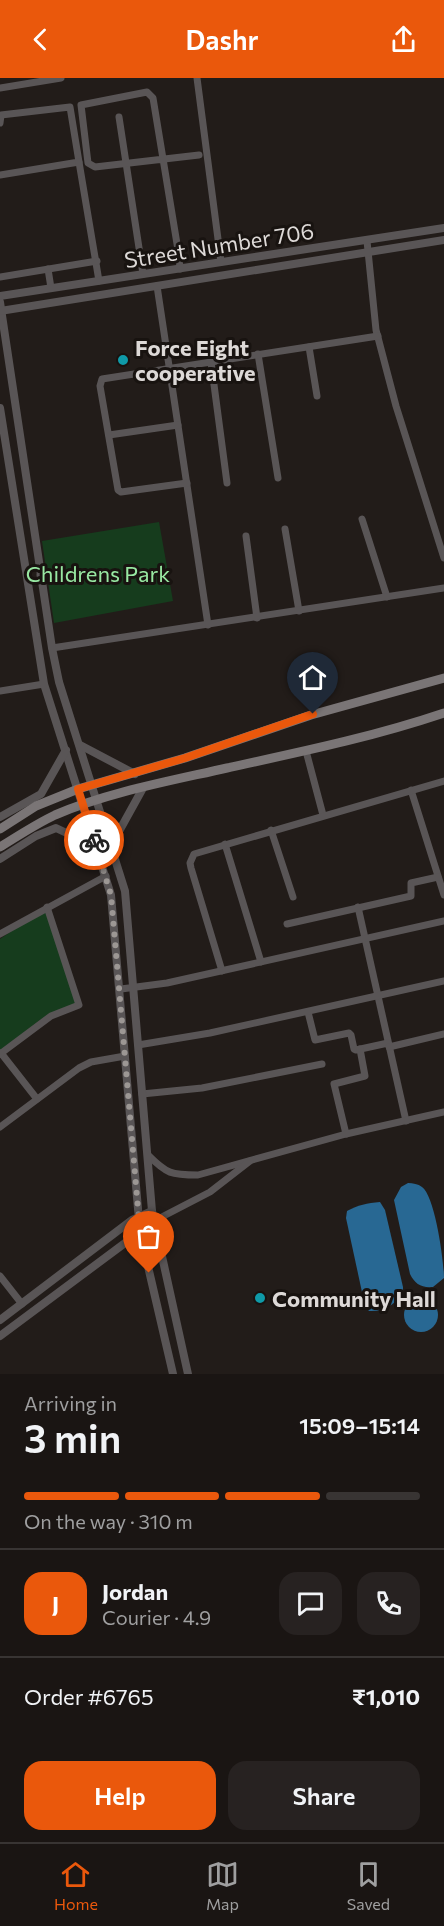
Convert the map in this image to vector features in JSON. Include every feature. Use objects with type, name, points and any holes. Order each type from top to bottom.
[{"type":"main road","points":[[0,829],[36,806],[78,789],[135,774],[311,715],[444,678]]},
{"type":"main road","points":[[0,847],[38,824],[98,801],[143,788],[306,751],[444,714]]},
{"type":"street","points":[[0,88],[62,78]]},
{"type":"street","points":[[197,78],[221,262]]},
{"type":"street","points":[[180,268],[163,160],[151,94],[147,92],[81,105],[88,163],[95,167],[163,160],[199,154]]},
{"type":"street","points":[[0,123],[1,116],[70,106],[99,281]]},
{"type":"street","points":[[119,117],[143,274]]},
{"type":"street","points":[[0,176],[79,162]]},
{"type":"street","name":"Street Number 706","points":[[0,296],[444,228]]},
{"type":"street","points":[[188,1374],[154,1220],[125,891],[59,682],[40,574],[0,308],[157,286],[444,240]]},
{"type":"street","points":[[367,241],[378,336],[396,406],[444,558]]},
{"type":"street","points":[[0,276],[96,261]]},
{"type":"street","points":[[48,269],[51,288]]},
{"type":"street","points":[[157,286],[208,625]]},
{"type":"street","points":[[187,483],[121,492],[118,490],[100,386],[102,379],[378,336]]},
{"type":"street","points":[[309,347],[317,396]]},
{"type":"street","points":[[258,354],[278,478]]},
{"type":"street","points":[[210,362],[227,483]]},
{"type":"street","points":[[0,408],[44,684],[111,895],[121,989],[140,1232],[172,1374]]},
{"type":"street","points":[[109,435],[178,425]]},
{"type":"street","points":[[362,519],[387,597]]},
{"type":"street","points":[[285,530],[299,611]]},
{"type":"street","points":[[246,536],[257,618]]},
{"type":"street","points":[[40,574],[84,575]]},
{"type":"street","points":[[52,648],[444,588]]},
{"type":"street","points":[[0,691],[44,684]]},
{"type":"street","points":[[80,745],[135,774]]},
{"type":"street","points":[[0,817],[41,794],[66,750]]},
{"type":"street","points":[[306,751],[323,815]]},
{"type":"street","points":[[222,971],[190,863],[194,854],[444,781]]},
{"type":"street","points":[[111,844],[143,788]]},
{"type":"street","points":[[411,790],[444,895]]},
{"type":"street","points":[[0,859],[52,828],[96,847]]},
{"type":"street","points":[[271,831],[293,897]]},
{"type":"street","points":[[225,844],[261,962]]},
{"type":"street","points":[[0,934],[106,876]]},
{"type":"street","points":[[287,924],[411,896],[411,883],[438,877]]},
{"type":"street","points":[[358,907],[406,1121]]},
{"type":"street","points":[[37,1099],[0,1054],[51,1016],[79,1005],[47,908]]},
{"type":"street","points":[[121,989],[167,983],[444,921]]},
{"type":"street","points":[[138,1045],[210,1034],[444,981]]},
{"type":"street","points":[[308,1012],[315,1040],[349,1033],[354,1049],[444,1035]]},
{"type":"street","points":[[346,1134],[334,1084],[365,1076],[360,1049]]},
{"type":"street","points":[[0,1127],[79,1068],[91,1062],[125,1056]]},
{"type":"street","points":[[142,1094],[202,1088],[322,1064]]},
{"type":"street","points":[[148,1155],[163,1169],[176,1175],[198,1174],[346,1134],[444,1112]]},
{"type":"street","points":[[0,1336],[154,1220],[210,1192],[251,1159]]},
{"type":"street","points":[[139,1216],[154,1220]]},
{"type":"street","points":[[0,1320],[139,1216]]},
{"type":"street","points":[[0,1276],[22,1304]]},
{"type":"green space","name":"Childrens Park","points":[[159,522],[173,601],[54,623],[42,541]]},
{"type":"green space","points":[[47,907],[79,1005],[40,1020],[0,1051],[0,939]]},
{"type":"water","points":[[408,1183],[422,1187],[427,1193],[435,1215],[444,1278],[433,1287],[419,1285],[410,1274],[394,1200],[401,1187]]},
{"type":"water","points":[[380,1202],[385,1210],[403,1294],[388,1307],[369,1311],[365,1306],[346,1218],[347,1211],[351,1209]]},
{"type":"water","points":[[421,1298],[433,1303],[438,1315],[433,1327],[421,1332],[409,1327],[404,1315],[409,1303]]},
{"type":"way so far","points":[[94,840],[111,895],[121,989],[140,1232],[149,1273]]},
{"type":"place","name":"Force Eight cooperative","points":[[123,360]]},
{"type":"place","name":"Community Hall","points":[[260,1298]]},
{"type":"route","points":[[94,840],[78,789],[135,774],[313,714]]}]
